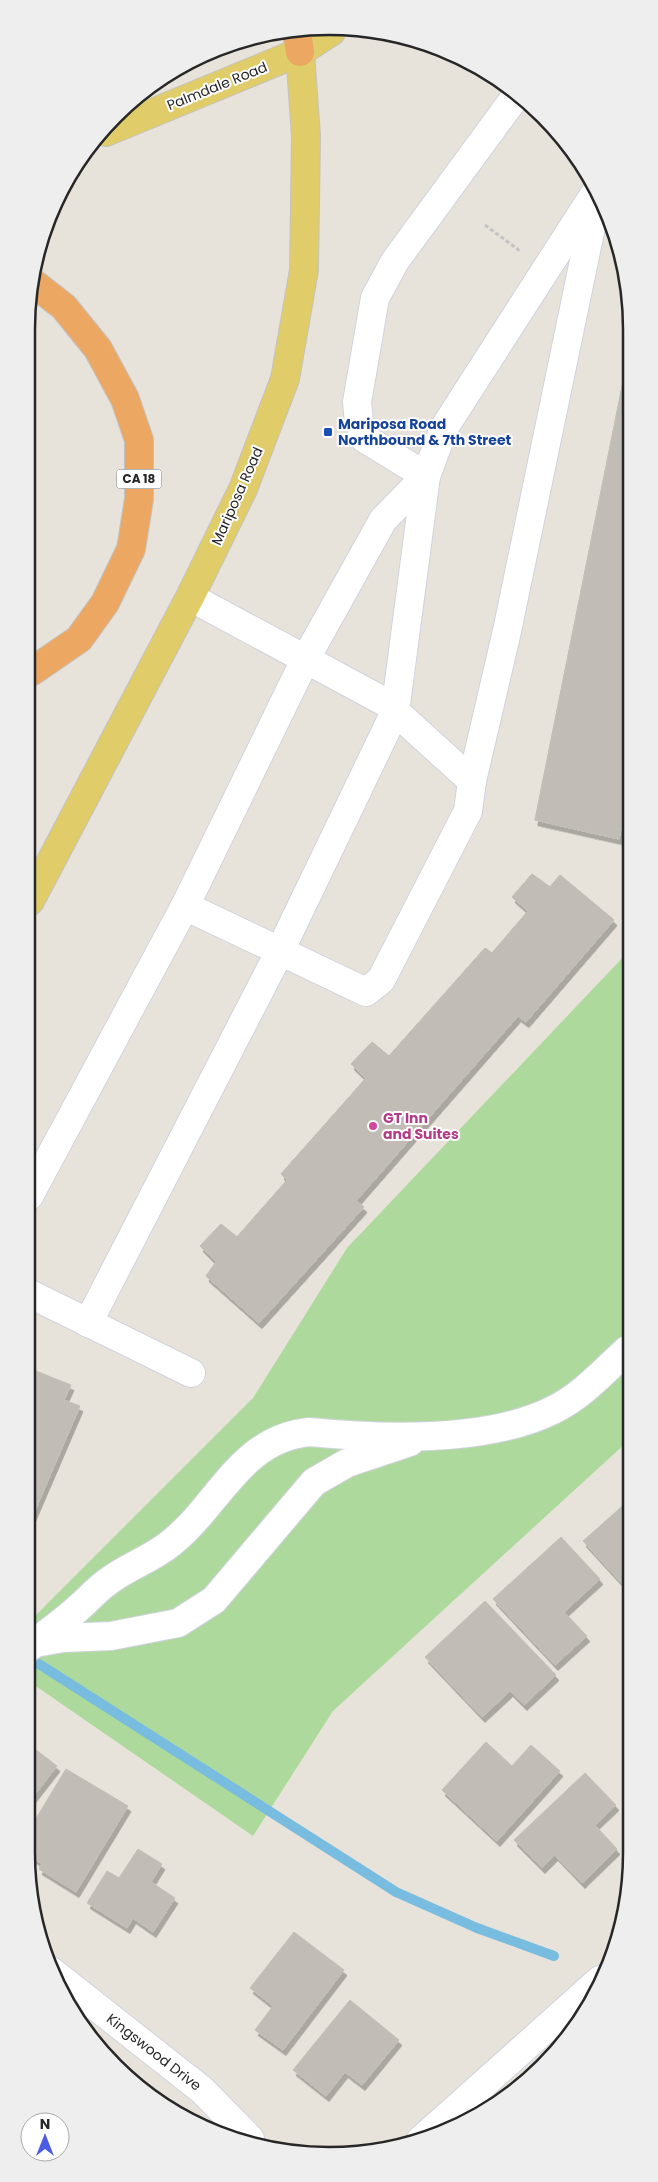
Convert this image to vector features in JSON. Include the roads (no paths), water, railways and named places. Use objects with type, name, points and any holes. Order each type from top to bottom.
[{"type":"highway","name":"CA 18","points":[[35,669],[79,639],[106,603],[131,549],[139,499],[139,440],[125,399],[98,349],[64,307],[39,287]]},
{"type":"main road","name":"Palmdale Road","points":[[114,128],[298,42],[320,35]]},
{"type":"main road","name":"Mariposa Road","points":[[35,891],[190,597],[243,489],[285,379],[304,270],[306,136],[298,42]]},
{"type":"street","points":[[426,476],[364,438],[360,427],[357,402],[375,298],[395,261],[513,100]]},
{"type":"street","points":[[88,1322],[280,951],[395,712],[426,476],[444,428],[593,199]]},
{"type":"street","points":[[185,906],[366,992],[381,980],[468,811],[472,781],[507,631],[595,204]]},
{"type":"street","points":[[35,1185],[185,906],[304,660],[383,520],[426,476]]},
{"type":"street","points":[[190,597],[385,702],[472,781]]},
{"type":"street","points":[[35,1297],[191,1373]]},
{"type":"street","points":[[35,1642],[74,1612],[107,1582],[169,1546],[184,1533],[243,1464],[260,1449],[276,1439],[310,1432],[430,1435],[496,1429],[554,1410],[576,1396],[623,1354]]},
{"type":"street","points":[[35,1645],[63,1638],[111,1636],[178,1623],[214,1600],[314,1482],[347,1463],[430,1435]]},
{"type":"street","name":"Kingswood Drive","points":[[64,1981],[202,2090],[246,2135]]},
{"type":"street","points":[[435,2127],[590,1989]]},
{"type":"waterway","points":[[35,1664],[39,1664],[396,1892],[477,1928],[554,1956]]},
{"type":"place","name":"Mariposa Road Northbound & 7th Street","points":[[328,432]]},
{"type":"place","name":"GT Inn and Suites","points":[[373,1126]]}]
